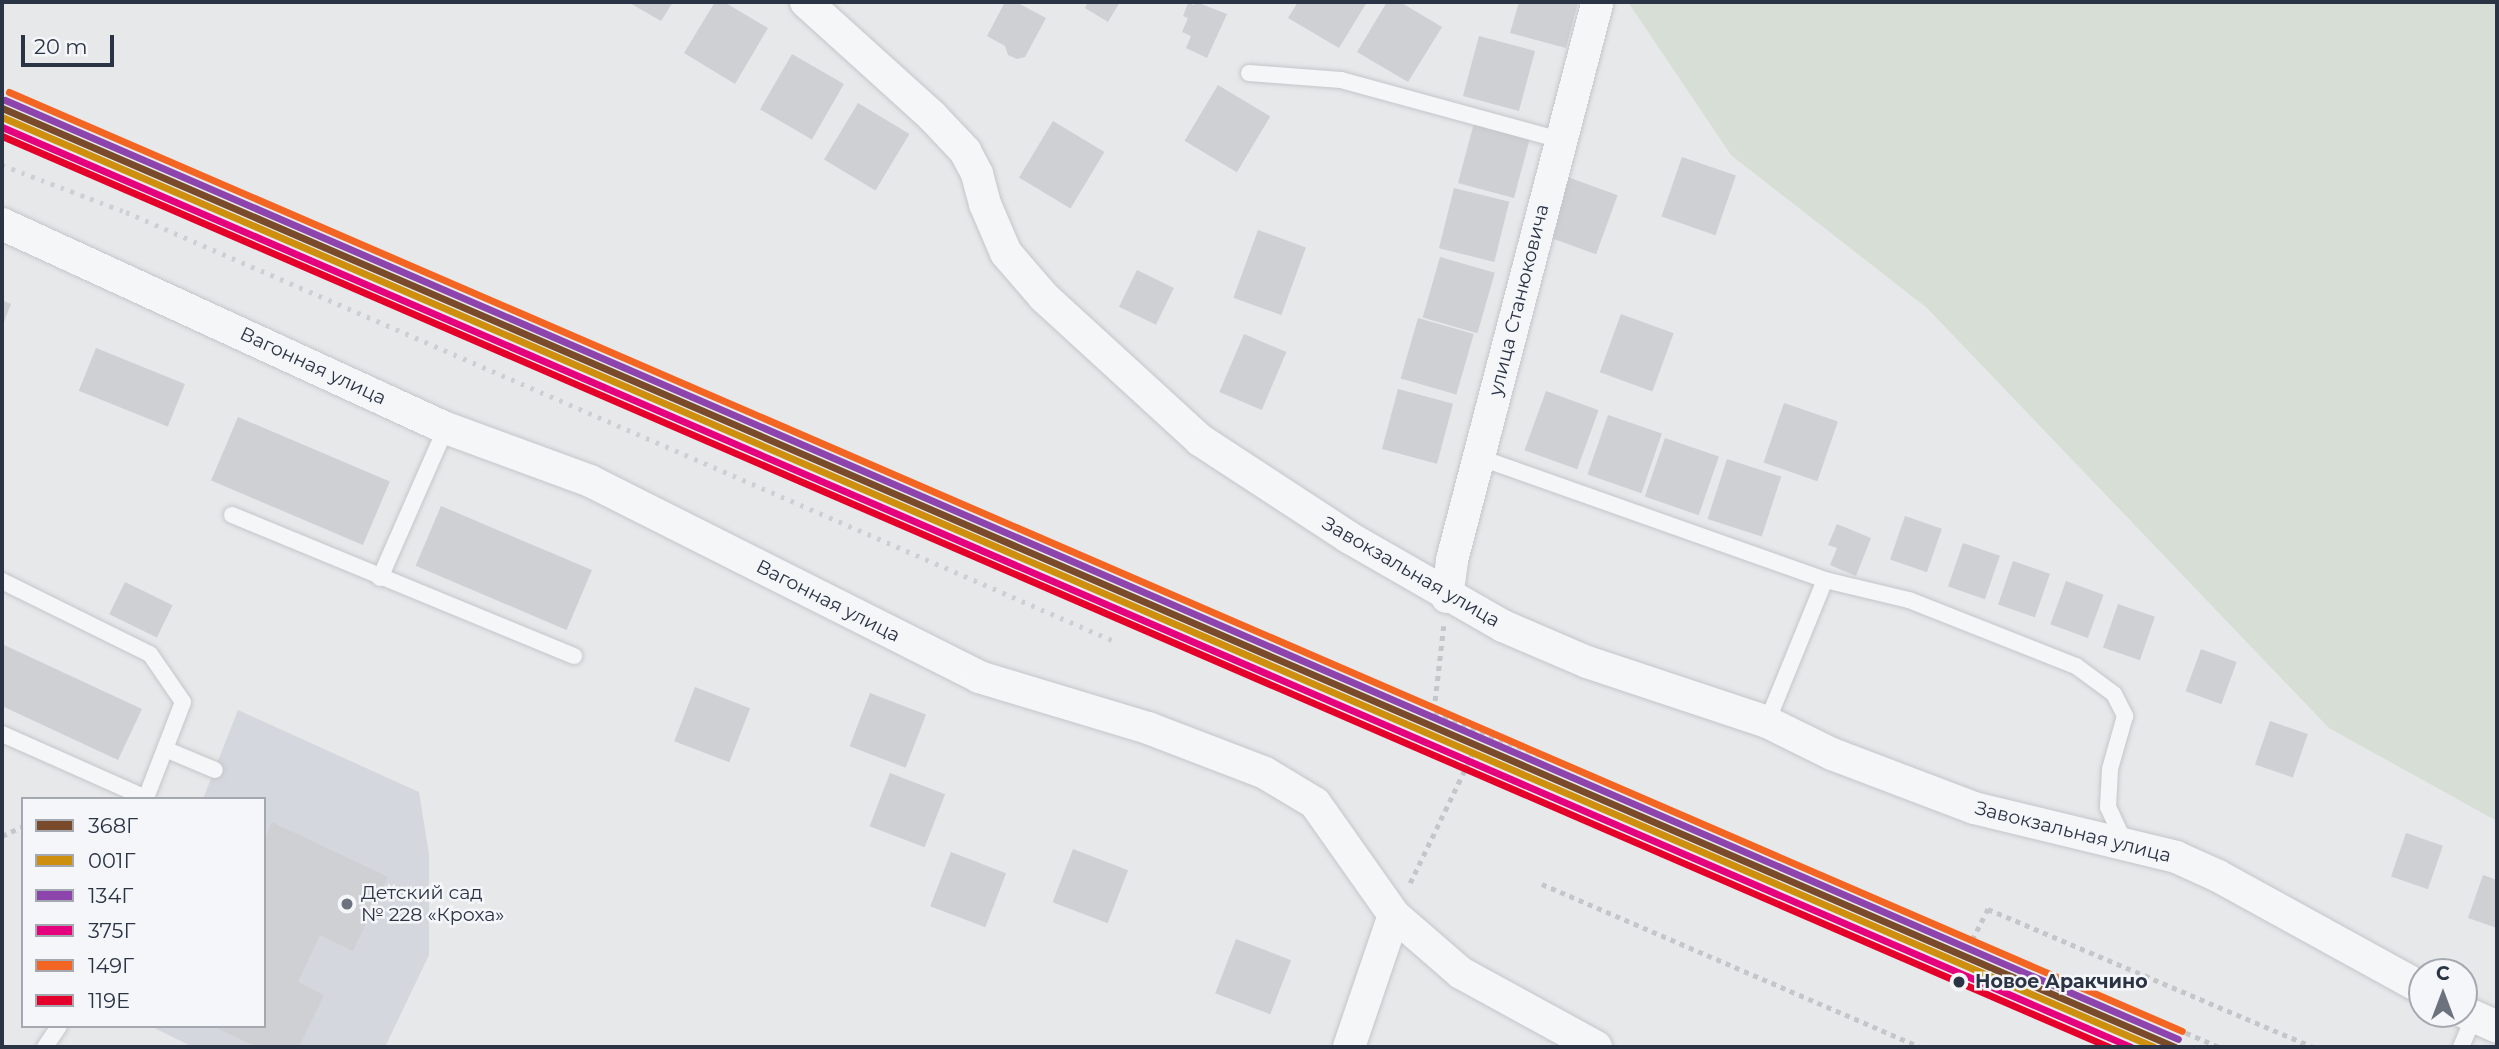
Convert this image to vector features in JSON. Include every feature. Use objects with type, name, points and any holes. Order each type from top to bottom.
[{"type":"street","name":"Завокзальная улица","points":[[806,2],[931,115],[965,151],[1006,253],[1044,297],[1200,440],[1348,537],[1447,597],[1503,626],[1587,662],[1767,722],[1832,754],[1975,808],[2042,827],[2124,842],[2176,857],[2218,876],[2408,980]]},
{"type":"street","name":"улица Станюковича","points":[[1447,597],[1452,560],[1478,457],[1597,4]]},
{"type":"street","name":"Вагонная улица","points":[[2,223],[446,428],[590,481],[979,677],[1148,728],[1265,773],[1315,803],[1394,915],[1461,973],[1596,1047]]},
{"type":"street","points":[[1349,1047],[1394,915]]},
{"type":"lane","points":[[1249,73],[1341,80],[1560,140]]},
{"type":"lane","points":[[380,578],[446,428]]},
{"type":"lane","points":[[1478,457],[1825,580],[1909,600],[2076,666],[2114,694],[2125,716],[2110,769],[2108,807],[2124,842]]},
{"type":"lane","points":[[232,516],[574,656]]},
{"type":"lane","points":[[1767,722],[1825,580]]},
{"type":"lane","points":[[2,582],[150,654],[183,702],[146,797]]},
{"type":"lane","points":[[2,734],[144,797]]},
{"type":"lane","points":[[165,750],[215,770]]},
{"type":"lane","points":[[45,1047],[58,1028]]},
{"type":"lane","points":[[2461,1047],[2473,1028]]},
{"type":"path","points":[[1447,597],[1434,713],[1599,778],[2219,1047]]},
{"type":"path","points":[[1394,915],[1483,732]]},
{"type":"path","points":[[2,836],[21,827]]},
{"type":"path","points":[[1542,884],[1920,1047]]},
{"type":"path","points":[[1972,940],[1988,909],[2313,1047]]},
{"type":"shaded area","points":[[1628,2],[2497,2],[2497,821],[2329,728],[1927,308],[1731,155]]},
{"type":"shaded area","name":"Детский сад № 228 «Кроха»","points":[[238,710],[419,792],[429,854],[429,955],[385,1047],[193,1047],[154,1028],[266,1028],[266,797],[204,797]]},
{"type":"building","points":[[628,2],[673,2],[661,21]]},
{"type":"building","points":[[715,2],[724,2],[768,28],[735,84],[684,53]]},
{"type":"building","points":[[1005,2],[1016,2],[1046,18],[1025,57],[1017,59],[1008,55],[1005,46],[987,36]]},
{"type":"building","points":[[1088,2],[1120,2],[1108,22],[1085,8]]},
{"type":"building","points":[[1196,2],[1227,14],[1207,58],[1186,48],[1191,36],[1182,32],[1188,18],[1183,16],[1188,3],[1194,5]]},
{"type":"building","points":[[1298,2],[1367,2],[1339,48],[1288,18]]},
{"type":"building","points":[[1387,2],[1400,2],[1442,27],[1408,82],[1357,52]]},
{"type":"building","points":[[1519,2],[1578,2],[1566,48],[1510,33]]},
{"type":"building","points":[[1479,36],[1535,51],[1519,111],[1463,96]]},
{"type":"building","points":[[792,54],[844,84],[812,139],[760,109]]},
{"type":"building","points":[[1218,85],[1270,116],[1237,172],[1185,141]]},
{"type":"building","points":[[858,103],[909,134],[875,190],[824,160]]},
{"type":"building","points":[[1053,121],[1104,152],[1070,208],[1019,178]]},
{"type":"building","points":[[1474,123],[1530,138],[1514,198],[1458,183]]},
{"type":"building","points":[[1682,157],[1736,176],[1715,235],[1661,217]]},
{"type":"building","points":[[1565,176],[1618,195],[1596,254],[1543,235]]},
{"type":"building","points":[[1454,188],[1509,202],[1494,262],[1439,248]]},
{"type":"building","points":[[1258,230],[1306,247],[1281,315],[1233,298]]},
{"type":"building","points":[[1440,257],[1495,273],[1477,333],[1423,318]]},
{"type":"building","points":[[1137,270],[1174,288],[1156,325],[1119,307]]},
{"type":"building","points":[[2,300],[11,304],[2,327]]},
{"type":"building","points":[[1621,314],[1674,333],[1652,391],[1600,372]]},
{"type":"building","points":[[1418,318],[1474,334],[1456,395],[1401,379]]},
{"type":"building","points":[[1244,334],[1286,352],[1262,410],[1219,392]]},
{"type":"building","points":[[96,348],[185,384],[168,427],[79,391]]},
{"type":"building","points":[[1398,389],[1453,404],[1437,464],[1382,449]]},
{"type":"building","points":[[1546,391],[1599,410],[1577,469],[1524,450]]},
{"type":"building","points":[[1784,403],[1838,422],[1817,481],[1763,463]]},
{"type":"building","points":[[1608,415],[1662,434],[1641,493],[1587,475]]},
{"type":"building","points":[[238,417],[390,481],[363,545],[211,481]]},
{"type":"building","points":[[1665,438],[1719,457],[1699,515],[1645,497]]},
{"type":"building","points":[[1727,459],[1781,477],[1762,537],[1708,519]]},
{"type":"building","points":[[441,506],[592,570],[567,630],[416,566]]},
{"type":"building","points":[[1905,516],[1942,529],[1927,572],[1890,559]]},
{"type":"building","points":[[1837,524],[1871,538],[1856,576],[1830,565],[1837,548],[1828,545]]},
{"type":"building","points":[[1963,543],[2000,556],[1985,599],[1948,586]]},
{"type":"building","points":[[2013,561],[2050,574],[2035,617],[1998,604]]},
{"type":"building","points":[[2066,581],[2104,595],[2088,638],[2050,624]]},
{"type":"building","points":[[125,582],[173,605],[157,638],[109,614]]},
{"type":"building","points":[[2118,604],[2155,617],[2140,660],[2103,647]]},
{"type":"building","points":[[2,644],[142,709],[118,760],[2,706]]},
{"type":"building","points":[[2201,649],[2237,662],[2221,704],[2186,691]]},
{"type":"building","points":[[695,687],[750,708],[729,762],[674,741]]},
{"type":"building","points":[[870,693],[926,715],[906,768],[850,746]]},
{"type":"building","points":[[2270,721],[2308,734],[2293,778],[2255,764]]},
{"type":"building","points":[[890,773],[945,794],[925,847],[870,826]]},
{"type":"building","points":[[272,822],[388,877],[353,951],[320,935],[298,982],[324,995],[299,1047],[257,1047],[216,1028],[266,1028],[266,836]]},
{"type":"building","points":[[2406,833],[2443,846],[2428,889],[2391,876]]},
{"type":"building","points":[[1073,849],[1128,870],[1108,923],[1053,902]]},
{"type":"building","points":[[951,852],[1006,873],[985,927],[930,906]]},
{"type":"building","points":[[2483,875],[2497,880],[2497,928],[2468,918]]},
{"type":"building","points":[[1236,939],[1291,960],[1270,1014],[1215,993]]},
{"type":"railway","points":[[2,165],[126,212],[1114,641]]},
{"type":"transit line","name":"149Г","points":[[9,92],[2182,1031]]},
{"type":"transit line","name":"134Г","points":[[5,100],[2178,1039]]},
{"type":"transit line","name":"368Г","points":[[2,108],[2175,1047]]},
{"type":"transit line","name":"001Г","points":[[2,117],[2154,1047]]},
{"type":"transit line","name":"375Г","points":[[2,127],[2131,1047]]},
{"type":"transit line","name":"119Е","points":[[2,136],[2109,1047]]},
{"type":"place","name":"Детский сад № 228 «Кроха»","points":[[347,904]]},
{"type":"place","name":"Новое Аракчино","points":[[1959,982]]}]
